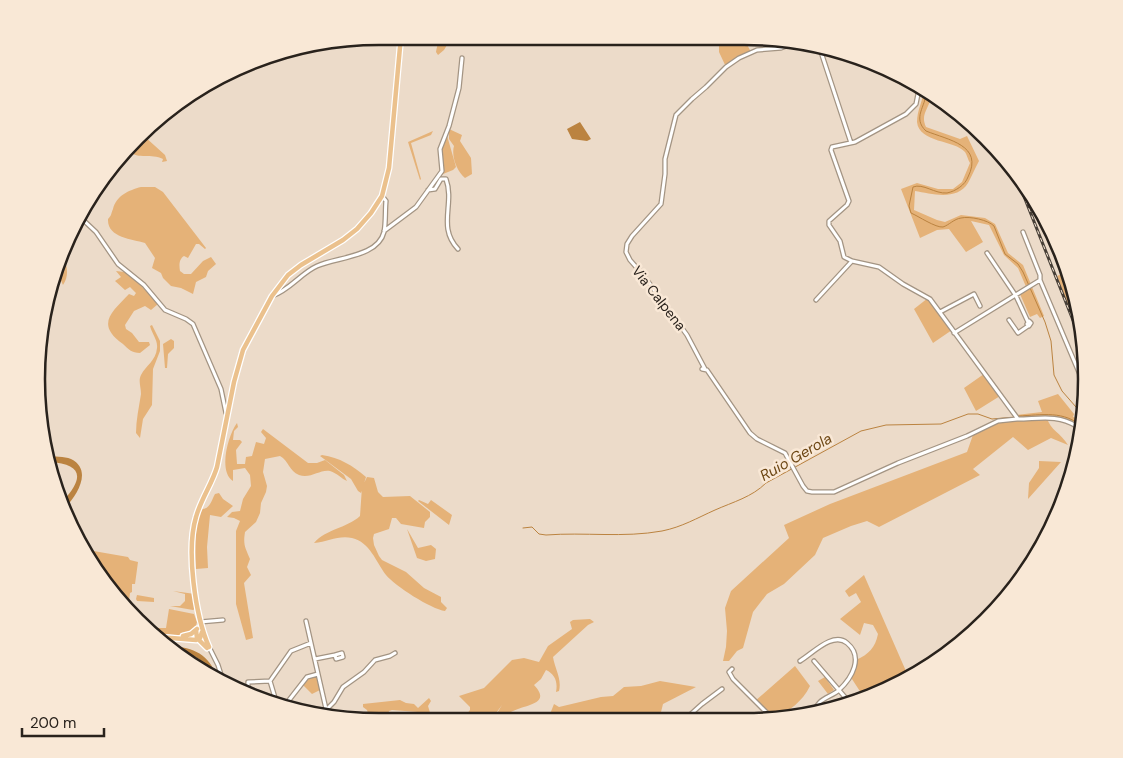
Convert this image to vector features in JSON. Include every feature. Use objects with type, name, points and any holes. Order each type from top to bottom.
[{"type":"main road","points":[[208,648],[199,621],[193,569],[193,534],[199,509],[218,467],[234,382],[243,350],[272,296],[288,275],[357,229],[372,213],[382,196],[389,168],[400,45]]},
{"type":"main road","points":[[198,639],[197,629],[199,621]]},
{"type":"main road","points":[[165,635],[184,636],[192,634],[197,629]]},
{"type":"main road","points":[[198,639],[202,631]]},
{"type":"main road","points":[[171,638],[198,639],[208,648]]},
{"type":"street","name":"Via Calpena","points":[[783,48],[756,50],[739,58],[726,67],[676,115],[665,158],[661,204],[632,236],[627,244],[626,252],[630,260],[687,335],[704,369],[750,433],[757,439],[785,454],[806,491],[832,492],[905,460],[967,436],[998,421],[1017,417],[1047,418],[1060,419],[1075,425]]},
{"type":"street","points":[[822,54],[851,143]]},
{"type":"street","points":[[272,296],[283,292],[318,266],[372,249],[384,232],[416,207],[429,191],[442,170],[440,149],[449,126],[459,88],[462,58]]},
{"type":"street","points":[[918,94],[916,104],[908,112],[851,143],[831,148],[849,201],[828,223],[840,241],[844,257],[883,269],[903,284],[928,298],[1017,417]]},
{"type":"street","points":[[429,191],[434,189],[441,179],[446,179],[449,194],[446,224],[450,236],[458,249]]},
{"type":"street","points":[[382,196],[386,201],[384,232]]},
{"type":"street","points":[[85,221],[96,232],[118,264],[144,285],[165,310],[186,318],[193,324],[220,388],[228,418]]},
{"type":"street","points":[[1023,232],[1040,275],[1040,280],[1078,369]]},
{"type":"street","points":[[987,253],[1015,294],[1028,324],[1018,333],[1009,320]]},
{"type":"street","points":[[313,257],[318,266]]},
{"type":"street","points":[[816,300],[852,261]]},
{"type":"street","points":[[954,332],[1040,280]]},
{"type":"street","points":[[940,312],[974,294],[980,306]]},
{"type":"street","points":[[199,621],[223,620]]},
{"type":"street","points":[[306,621],[326,708],[334,702],[348,683],[364,672],[374,661],[395,653]]},
{"type":"street","points":[[184,636],[198,639]]},
{"type":"street","points":[[171,638],[194,641],[208,648],[222,674]]},
{"type":"street","points":[[800,661],[828,642],[841,640],[847,643],[854,651],[856,665],[854,671],[839,690],[817,705]]},
{"type":"street","points":[[270,681],[291,651],[311,643]]},
{"type":"street","points":[[315,659],[335,655]]},
{"type":"street","points":[[814,661],[845,697]]},
{"type":"street","points":[[732,669],[729,671],[729,674],[766,712]]},
{"type":"street","points":[[289,701],[307,677],[318,674]]},
{"type":"street","points":[[248,687],[248,682],[270,681]]},
{"type":"street","points":[[270,681],[274,696]]},
{"type":"street","points":[[692,713],[722,689]]},
{"type":"shaded area","points":[[447,45],[438,55],[436,52],[437,46]]},
{"type":"shaded area","points":[[719,45],[744,45],[747,45],[751,52],[726,67],[719,52]]},
{"type":"shaded area","points":[[923,97],[930,101],[924,115],[926,127],[960,139],[967,136],[979,161],[968,183],[957,192],[944,195],[915,191],[914,210],[945,222],[961,215],[985,218],[995,224],[1008,253],[1023,265],[1044,316],[1040,318],[1037,314],[1030,317],[1020,294],[1027,289],[1018,268],[1004,255],[989,225],[971,221],[983,242],[966,252],[949,229],[937,230],[920,238],[901,189],[917,183],[938,189],[953,189],[962,182],[970,163],[965,152],[960,148],[930,138],[919,129],[917,118]]},
{"type":"shaded area","points":[[580,122],[591,139],[587,141],[572,139],[567,129]]},
{"type":"shaded area","points":[[449,129],[462,135],[460,141],[471,158],[472,174],[465,178],[459,172],[455,163],[454,146],[449,139]]},
{"type":"shaded area","points":[[433,131],[431,135],[411,143],[420,180],[408,142]]},
{"type":"shaded area","points":[[446,132],[456,167],[443,174],[430,188],[441,172],[440,150]]},
{"type":"shaded area","points":[[147,139],[165,155],[167,161],[162,162],[163,159],[154,156],[133,154]]},
{"type":"shaded area","points":[[141,187],[155,187],[163,192],[206,248],[196,244],[188,258],[184,256],[181,259],[180,271],[184,274],[191,274],[203,261],[211,257],[216,264],[208,271],[206,277],[196,282],[193,294],[181,288],[171,286],[161,273],[152,268],[155,258],[145,243],[121,237],[109,225],[108,219],[117,200],[128,192]]},
{"type":"shaded area","points":[[66,264],[66,277],[63,285],[60,280]]},
{"type":"shaded area","points":[[116,271],[124,272],[133,277],[158,304],[151,310],[145,306],[134,311],[125,325],[126,329],[139,342],[149,342],[150,345],[140,353],[128,349],[115,337],[108,324],[112,312],[129,294],[134,296],[136,293],[130,287],[125,290],[115,281],[121,277]]},
{"type":"shaded area","points":[[1061,274],[1072,315],[1057,276]]},
{"type":"shaded area","points":[[928,298],[952,330],[933,343],[914,309]]},
{"type":"shaded area","points":[[152,325],[160,341],[160,351],[153,369],[152,405],[143,419],[140,438],[136,433],[141,394],[140,377],[153,360],[157,348],[157,342],[150,326]]},
{"type":"shaded area","points":[[171,339],[174,341],[174,348],[168,354],[167,368],[165,368],[163,344]]},
{"type":"shaded area","points":[[984,374],[1000,396],[976,411],[964,388]]},
{"type":"shaded area","points":[[1058,394],[1074,414],[1075,426],[1071,423],[1047,418],[1051,426],[1068,445],[1051,438],[1028,450],[1013,437],[973,469],[980,475],[879,527],[867,521],[823,538],[815,555],[784,584],[767,594],[753,612],[743,648],[737,651],[729,661],[723,661],[727,631],[725,608],[731,591],[789,538],[784,525],[830,504],[967,452],[974,432],[991,424],[1017,419],[1015,415],[1042,412],[1038,401]]},
{"type":"shaded area","points":[[237,423],[238,427],[234,431],[233,440],[240,440],[242,442],[236,450],[237,464],[245,464],[246,457],[252,456],[256,442],[264,444],[266,438],[261,432],[263,429],[308,463],[317,463],[325,460],[344,475],[347,481],[330,471],[323,471],[308,476],[299,475],[280,456],[265,459],[263,472],[267,486],[266,492],[256,522],[245,532],[244,536],[245,546],[250,559],[247,567],[251,575],[244,583],[253,638],[246,640],[236,604],[236,531],[240,521],[227,517],[232,512],[240,511],[243,499],[251,486],[250,475],[245,468],[233,470],[233,481],[228,476],[226,470],[225,462],[228,444]]},
{"type":"shaded area","points":[[54,456],[71,459],[81,469],[81,483],[69,504],[67,497],[75,485],[77,473],[74,469],[55,463]]},
{"type":"shaded area","points":[[320,456],[346,463],[366,477],[361,493],[351,479]]},
{"type":"shaded area","points":[[1039,461],[1061,462],[1028,499],[1029,483],[1039,468]]},
{"type":"shaded area","points":[[367,477],[374,478],[378,492],[383,497],[410,496],[430,512],[430,517],[425,522],[424,528],[401,524],[396,518],[392,518],[389,529],[374,534],[374,545],[382,560],[406,572],[424,588],[441,597],[441,602],[447,608],[445,611],[423,602],[397,585],[386,575],[368,548],[358,540],[342,537],[314,543],[324,535],[360,516],[362,487]]},
{"type":"shaded area","points":[[219,493],[223,499],[233,506],[221,517],[210,515],[207,547],[208,568],[196,569],[196,531],[200,509],[208,507],[215,494]]},
{"type":"shaded area","points":[[431,500],[452,515],[449,525],[418,501],[428,504]]},
{"type":"shaded area","points":[[407,529],[418,548],[431,545],[436,549],[435,559],[426,561],[417,558]]},
{"type":"shaded area","points":[[93,551],[128,557],[130,560],[138,562],[135,584],[132,584],[132,592],[130,593],[129,600],[101,565]]},
{"type":"shaded area","points":[[864,575],[906,671],[892,679],[860,692],[850,676],[856,660],[871,650],[878,634],[873,625],[864,623],[860,635],[840,619],[861,602],[856,593],[849,597],[845,591]]},
{"type":"shaded area","points":[[173,591],[195,594],[195,609],[170,606],[180,606],[185,601],[185,594]]},
{"type":"shaded area","points":[[137,595],[154,598],[154,602],[137,601]]},
{"type":"shaded area","points":[[169,609],[194,614],[197,622],[195,629],[185,636],[164,634],[157,628],[166,628]]},
{"type":"shaded area","points":[[590,619],[594,622],[588,625],[553,657],[559,678],[559,691],[556,692],[557,685],[554,676],[546,670],[541,679],[534,685],[540,697],[532,704],[510,713],[497,713],[502,705],[496,713],[468,713],[470,707],[459,696],[484,688],[512,660],[524,658],[539,662],[548,646],[572,629],[570,622],[573,620]]},
{"type":"shaded area","points":[[180,647],[202,655],[214,669],[202,662]]},
{"type":"shaded area","points":[[795,666],[810,686],[803,697],[788,710],[765,712],[755,701]]},
{"type":"shaded area","points":[[317,675],[320,690],[312,694],[303,685],[309,677]]},
{"type":"shaded area","points":[[825,677],[834,690],[828,694],[818,681]]},
{"type":"shaded area","points":[[660,681],[696,687],[663,704],[661,713],[550,713],[554,704],[559,707],[613,696],[624,687],[641,686]]},
{"type":"shaded area","points":[[429,698],[431,701],[428,706],[430,713],[392,710],[388,713],[368,712],[363,704],[400,700],[414,704],[418,708]]},
{"type":"waterway","points":[[925,98],[920,117],[922,126],[926,131],[961,145],[968,151],[972,166],[965,183],[950,192],[938,192],[921,186],[913,187],[909,206],[911,213],[940,227],[961,218],[983,220],[994,226],[1005,254],[1018,264],[1023,272],[1045,322],[1051,341],[1054,375],[1062,391],[1076,407]]},
{"type":"waterway","name":"Ruio Gerola","points":[[523,528],[532,527],[539,534],[546,535],[619,535],[662,531],[683,525],[748,496],[766,483],[861,431],[886,425],[941,424],[968,414],[978,414],[992,419],[1015,417]]},
{"type":"waterway","name":"Ruio Gerola","points":[[1019,416],[1052,415],[1068,418],[1075,422]]},
{"type":"railway","points":[[1024,197],[1073,320]]}]
